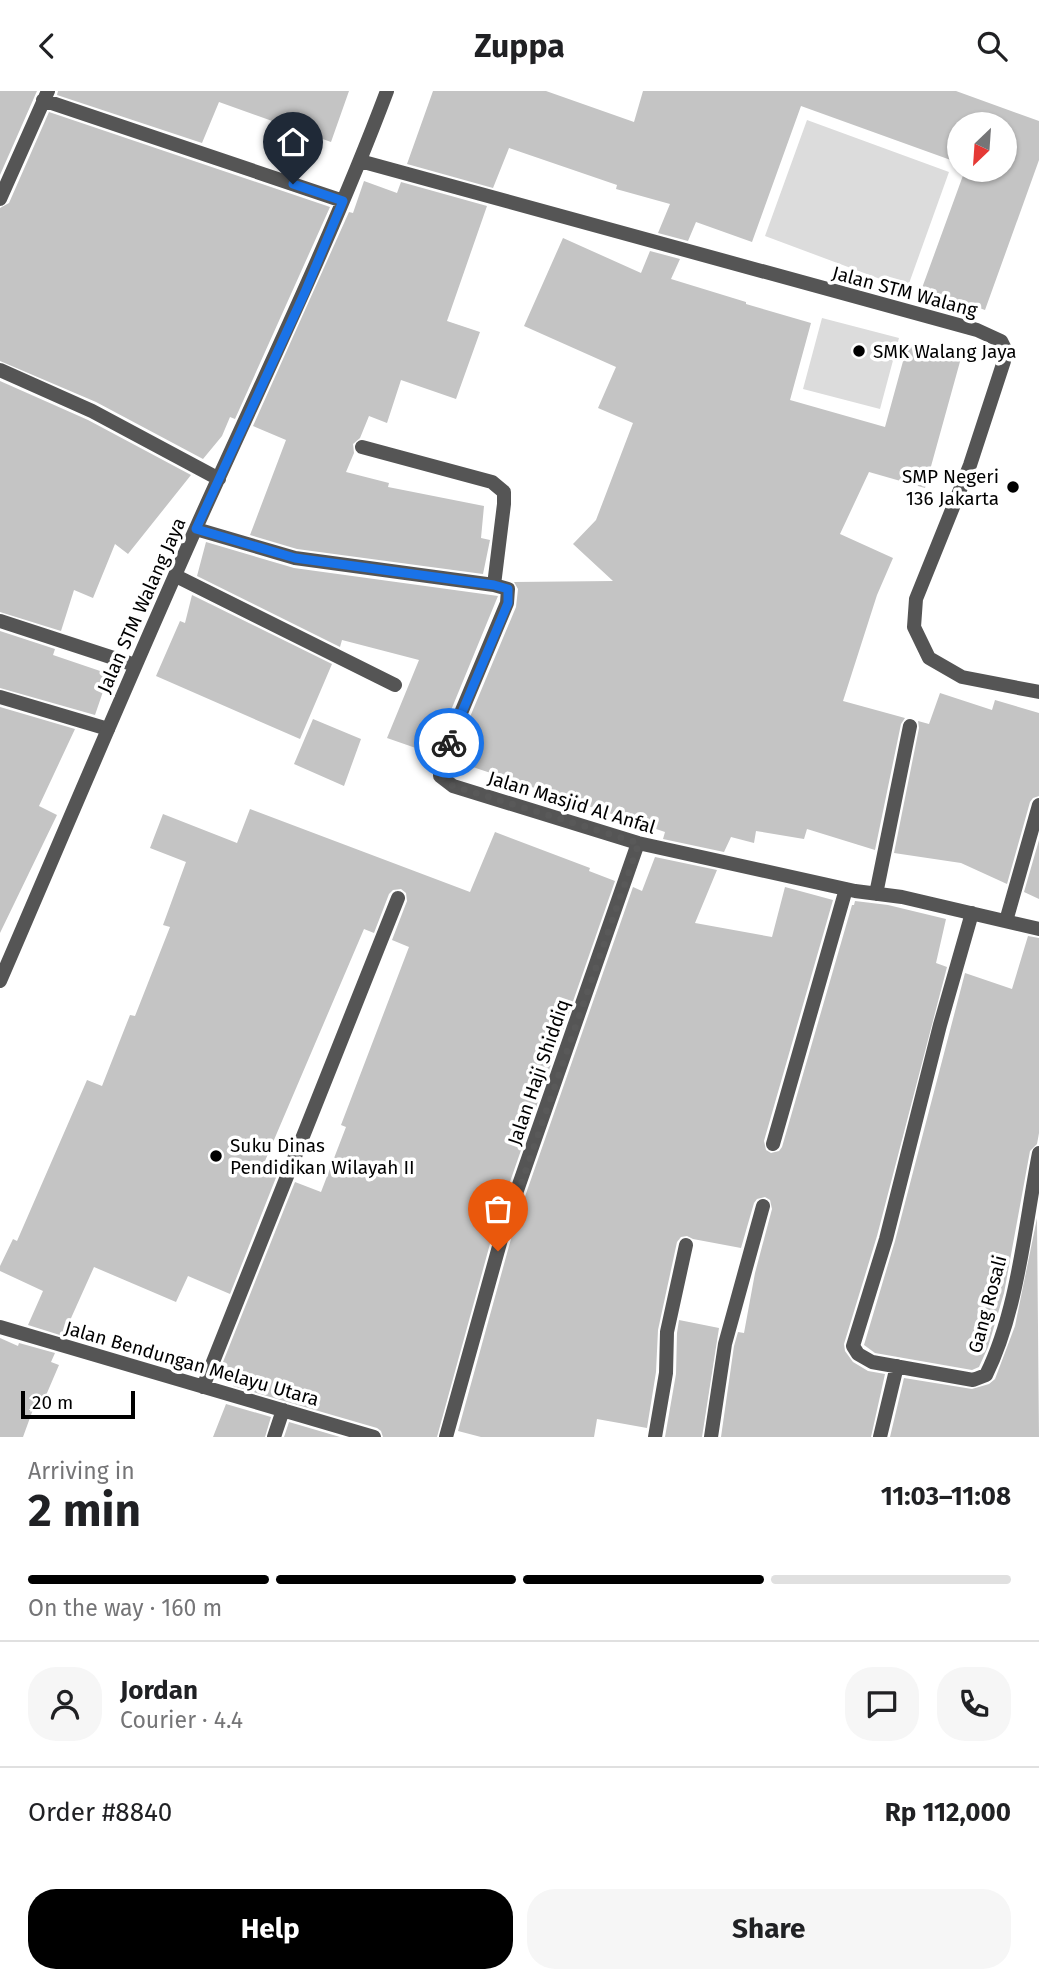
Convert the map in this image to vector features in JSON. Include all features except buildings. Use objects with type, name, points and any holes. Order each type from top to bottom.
[{"type":"street","name":"Jalan STM Walang Jaya","points":[[0,981],[135,665],[302,297],[360,162],[387,91]]},
{"type":"street","points":[[0,199],[45,95],[343,201]]},
{"type":"street","name":"Jalan STM Walang","points":[[360,162],[977,330],[1001,341],[1005,349],[1004,361],[970,465],[916,599],[914,627],[929,658],[962,677],[1039,692]]},
{"type":"street","points":[[0,370],[92,411],[219,479]]},
{"type":"street","points":[[196,529],[295,558],[494,585],[505,504],[504,492],[492,482],[362,447]]},
{"type":"street","points":[[176,576],[396,685]]},
{"type":"street","name":"Jalan Masjid Al Anfal","points":[[494,585],[508,589],[508,603],[440,764],[440,776],[453,786],[639,843],[846,889],[902,897],[1039,929]]},
{"type":"street","points":[[0,621],[135,665]]},
{"type":"street","points":[[0,697],[108,729]]},
{"type":"street","points":[[876,894],[910,726]]},
{"type":"street","points":[[1006,921],[1039,805]]},
{"type":"street","name":"Jalan Haji Shiddiq","points":[[446,1437],[505,1225],[639,843]]},
{"type":"street","points":[[773,1144],[846,889]]},
{"type":"street","points":[[203,1387],[398,898]]},
{"type":"street","name":"Gang Rosali","points":[[971,913],[886,1239],[853,1346],[858,1354],[872,1362],[973,1380],[986,1375],[996,1355],[1007,1317],[1034,1209],[1039,1153]]},
{"type":"street","points":[[710,1437],[725,1344],[763,1206]]},
{"type":"street","points":[[655,1437],[666,1373],[667,1332],[686,1245]]},
{"type":"street","name":"Jalan Bendungan Melayu Utara","points":[[0,1327],[374,1437]]},
{"type":"street","points":[[880,1437],[897,1366]]},
{"type":"street","points":[[274,1437],[283,1410]]},
{"type":"shaded area","points":[[807,120],[947,171],[907,289],[765,236]]},
{"type":"shaded area","points":[[822,318],[899,338],[880,409],[803,389]]},
{"type":"way so far","points":[[449,743],[440,764],[440,776],[453,786],[639,843],[498,1251]]},
{"type":"place","name":"SMK Walang Jaya","points":[[859,351]]},
{"type":"place","name":"SMP Negeri 136 Jakarta","points":[[1013,487]]},
{"type":"place","name":"Suku Dinas Pendidikan Wilayah II","points":[[216,1156]]},
{"type":"route","points":[[293,184],[343,201],[305,292],[196,529],[295,558],[508,589],[508,603],[449,743]]}]
